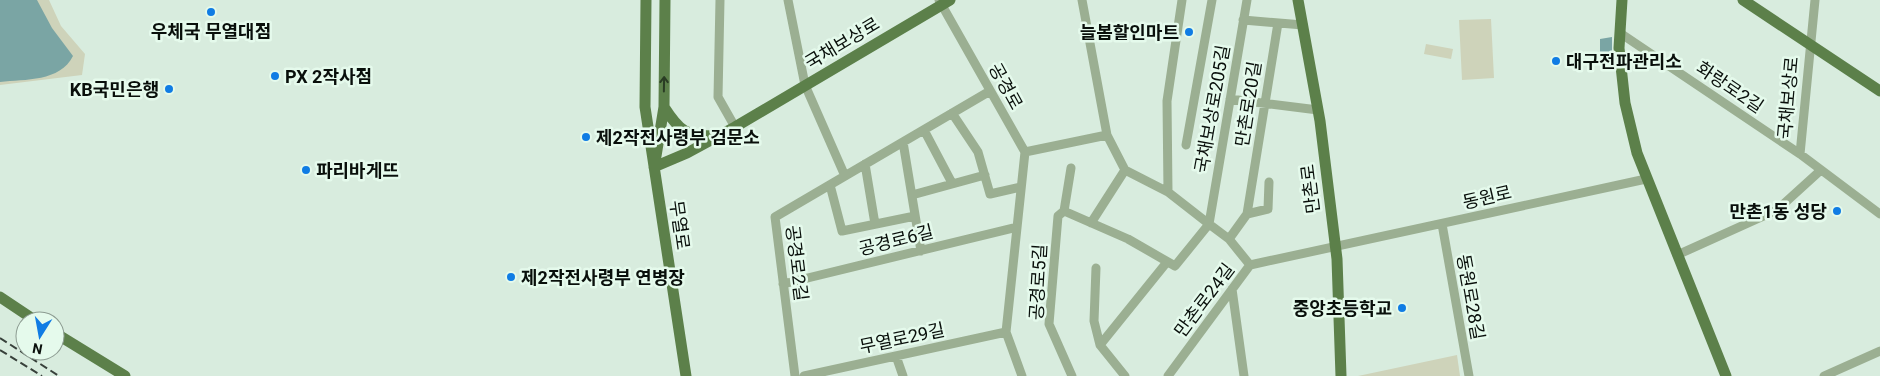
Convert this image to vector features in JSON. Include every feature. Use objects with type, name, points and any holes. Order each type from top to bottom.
[{"type":"main road","name":"무열로","points":[[646,0],[645,108],[686,376]]},
{"type":"main road","name":"무열로","points":[[654,167],[664,107],[665,0]]},
{"type":"main road","name":"만촌로","points":[[1298,0],[1318,110],[1335,248],[1341,376]]},
{"type":"main road","points":[[1622,0],[1620,33],[1625,103],[1646,180],[1726,376]]},
{"type":"main road","name":"국채보상로","points":[[1743,0],[1880,92]]},
{"type":"main road","name":"국채보상로","points":[[654,167],[687,153],[718,136],[943,2]]},
{"type":"main road","points":[[664,107],[673,122],[688,134],[718,136]]},
{"type":"main road","points":[[0,297],[21,311]]},
{"type":"main road","points":[[65,339],[125,376]]},
{"type":"street","points":[[720,0],[718,97],[734,126]]},
{"type":"street","points":[[788,0],[805,85]]},
{"type":"street","points":[[1082,0],[1107,135],[1125,170],[1168,192],[1229,239],[1250,266]]},
{"type":"street","points":[[1168,192],[1167,101],[1182,0]]},
{"type":"street","points":[[1186,145],[1212,0]]},
{"type":"street","name":"국채보상로205길","points":[[1209,224],[1247,0]]},
{"type":"street","points":[[1810,45],[1815,0]]},
{"type":"street","name":"공경로","points":[[943,2],[1025,152]]},
{"type":"street","points":[[1243,20],[1303,25]]},
{"type":"street","name":"만촌로20길","points":[[1229,239],[1248,214],[1278,22]]},
{"type":"street","name":"화랑로2길","points":[[1620,33],[1800,154],[1880,214]]},
{"type":"street","name":"국채보상로","points":[[1800,154],[1810,45]]},
{"type":"street","name":"국채보상로","points":[[805,85],[845,176]]},
{"type":"street","name":"공경로2길","points":[[795,376],[774,217],[990,91]]},
{"type":"street","points":[[1230,99],[1318,110]]},
{"type":"street","points":[[952,113],[978,152],[990,194],[1022,186]]},
{"type":"street","points":[[924,130],[952,183]]},
{"type":"street","points":[[1022,376],[1006,332],[1025,152],[1107,135]]},
{"type":"street","points":[[903,142],[921,251]]},
{"type":"street","points":[[865,164],[875,224]]},
{"type":"street","name":"공경로5길","points":[[1071,168],[1064,211],[1058,216],[1049,324],[1072,376]]},
{"type":"street","points":[[1091,223],[1125,170]]},
{"type":"street","points":[[1676,255],[1777,210],[1821,170]]},
{"type":"street","points":[[912,195],[985,175]]},
{"type":"street","name":"동원로","points":[[1335,248],[1646,180]]},
{"type":"street","name":"만촌로20길","points":[[1248,214],[1268,210],[1269,182]]},
{"type":"street","points":[[830,185],[842,231],[915,216]]},
{"type":"street","points":[[1064,211],[1128,239],[1175,266],[1209,224]]},
{"type":"street","name":"동원로28길","points":[[1442,224],[1469,376]]},
{"type":"street","name":"공경로6길","points":[[783,284],[1017,227]]},
{"type":"street","name":"만촌로24길","points":[[1168,376],[1250,266],[1335,248]]},
{"type":"street","points":[[1100,345],[1167,262]]},
{"type":"street","points":[[1096,268],[1094,321],[1100,345],[1125,376]]},
{"type":"street","points":[[1232,289],[1244,376]]},
{"type":"street","name":"무열로29길","points":[[804,376],[1006,332]]},
{"type":"street","points":[[1824,376],[1880,351]]},
{"type":"street","points":[[896,356],[903,376]]},
{"type":"green space","points":[[0,0],[49,0],[61,26],[85,54],[82,75],[0,85]]},
{"type":"green space","points":[[1491,19],[1494,78],[1462,80],[1459,20]]},
{"type":"green space","points":[[1426,44],[1453,49],[1451,59],[1424,54]]},
{"type":"green space","points":[[1457,355],[1460,376],[1358,376]]},
{"type":"water","points":[[0,0],[37,0],[52,28],[73,56],[60,71],[41,78],[0,82]]},
{"type":"water","points":[[1612,37],[1612,63],[1600,63],[1600,39]]},
{"type":"railway","points":[[0,338],[59,376]]},
{"type":"railway","points":[[0,350],[42,376]]},
{"type":"place","name":"우체국 무열대점","points":[[211,12]]},
{"type":"place","name":"늘봄할인마트","points":[[1189,32]]},
{"type":"place","name":"대구전파관리소","points":[[1556,61]]},
{"type":"place","name":"PX 2작사점","points":[[275,76]]},
{"type":"place","name":"KB국민은행","points":[[169,89]]},
{"type":"place","name":"제2작전사령부 검문소","points":[[586,137]]},
{"type":"place","name":"파리바게뜨","points":[[306,170]]},
{"type":"place","name":"만촌1동 성당","points":[[1837,211]]},
{"type":"place","name":"제2작전사령부 연병장","points":[[511,277]]},
{"type":"place","name":"중앙초등학교","points":[[1402,308]]}]
